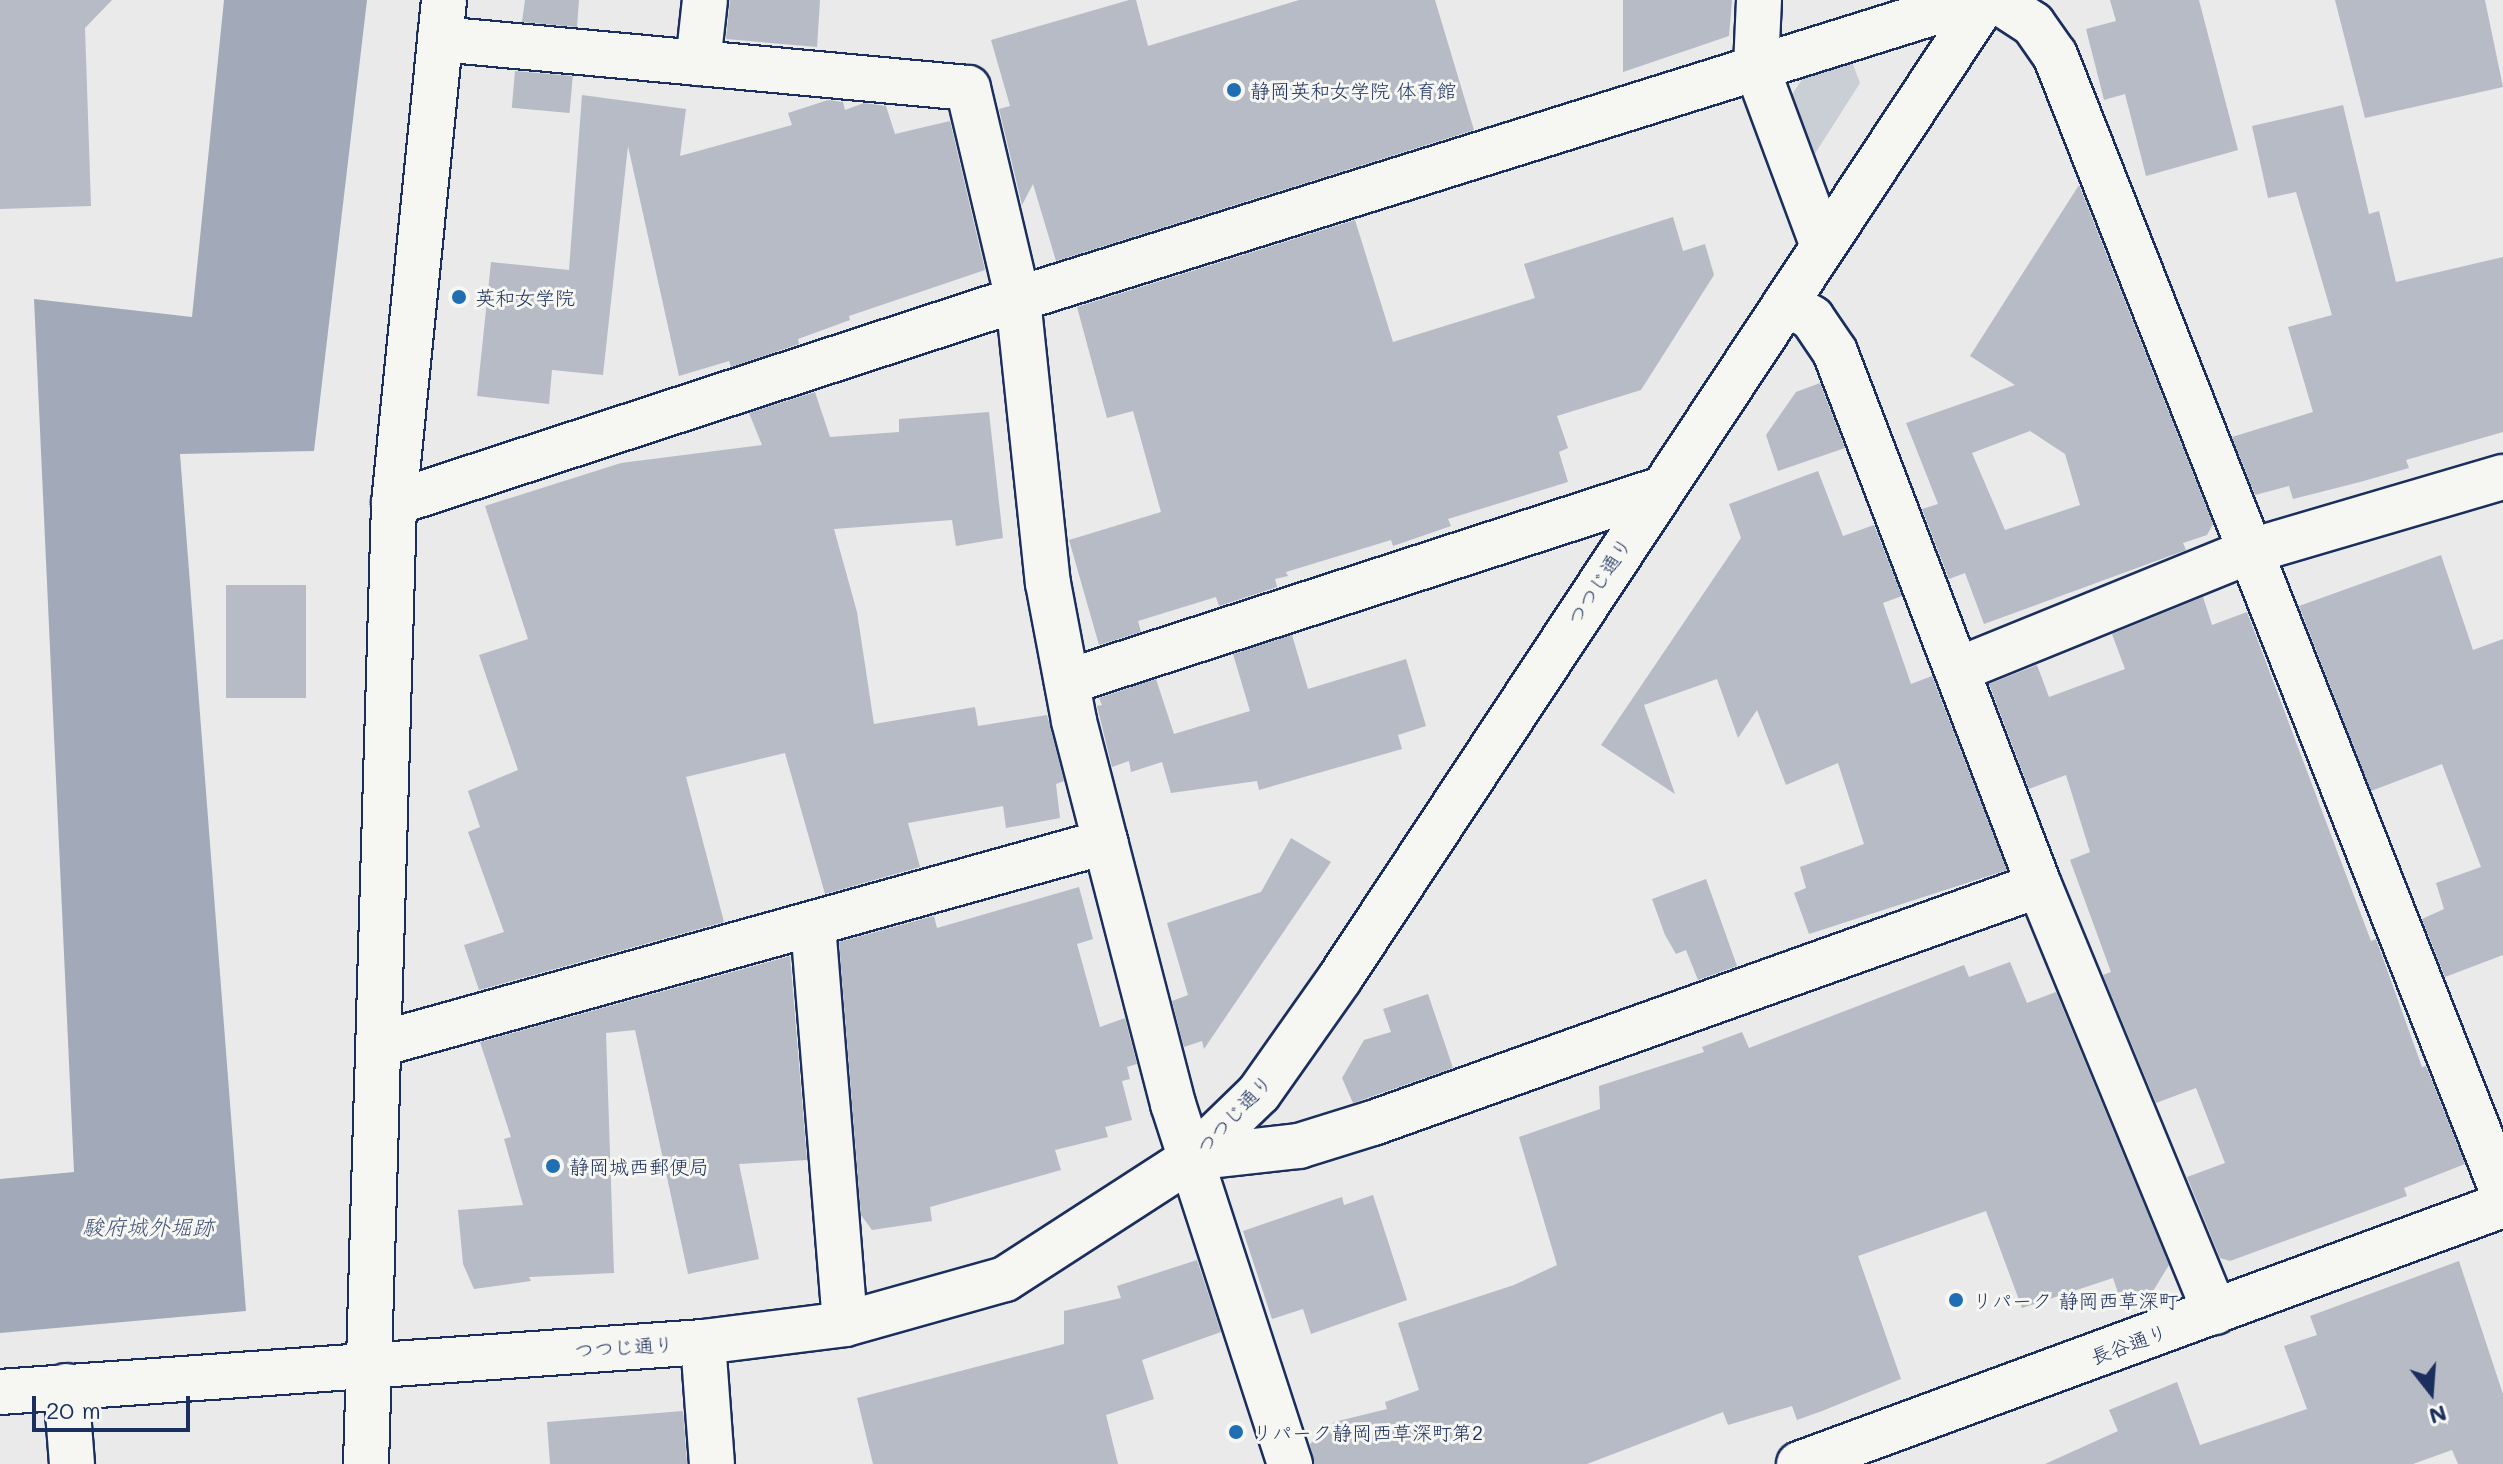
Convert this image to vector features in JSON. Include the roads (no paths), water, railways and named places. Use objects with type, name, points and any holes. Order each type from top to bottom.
[{"type":"street","points":[[698,63],[705,0]]},
{"type":"street","points":[[1759,0],[1756,66],[1823,246]]},
{"type":"street","points":[[394,503],[1018,299],[1974,0]]},
{"type":"street","name":"つつじ通り","points":[[0,1392],[703,1342],[845,1324],[1005,1279],[1192,1158],[1259,1093],[1340,978],[1659,490],[1986,0]]},
{"type":"street","points":[[1996,0],[2033,24],[2055,55],[2248,552],[2503,1193]]},
{"type":"street","points":[[366,1464],[394,503],[442,20],[698,63],[968,88],[1018,299],[1048,583],[1067,682],[1173,1104],[1290,1464]]},
{"type":"street","points":[[1786,303],[1812,318],[1835,352],[2039,885],[2215,1312]]},
{"type":"street","points":[[1957,670],[2248,552],[2503,477]]},
{"type":"street","points":[[1067,682],[1659,490]]},
{"type":"street","points":[[380,1044],[1105,842]]},
{"type":"street","points":[[1192,1158],[1299,1146],[1373,1123],[2039,885]]},
{"type":"street","points":[[813,925],[845,1324]]},
{"type":"street","name":"長谷通り","points":[[1799,1464],[2503,1205]]},
{"type":"street","points":[[703,1342],[712,1464]]},
{"type":"street","points":[[66,1386],[72,1464]]},
{"type":"water","name":"駿府城外堀跡","points":[[224,0],[367,0],[314,451],[180,454],[246,1311],[0,1333],[0,1179],[74,1172],[34,299],[192,317]]},
{"type":"place","name":"静岡英和女学院 体育館","points":[[1234,90]]},
{"type":"place","name":"英和女学院","points":[[459,297]]},
{"type":"place","name":"静岡城西郵便局","points":[[553,1166]]},
{"type":"place","name":"リパーク 静岡西草深町","points":[[1956,1300]]},
{"type":"place","name":"リパーク静岡西草深町第2","points":[[1236,1432]]}]
